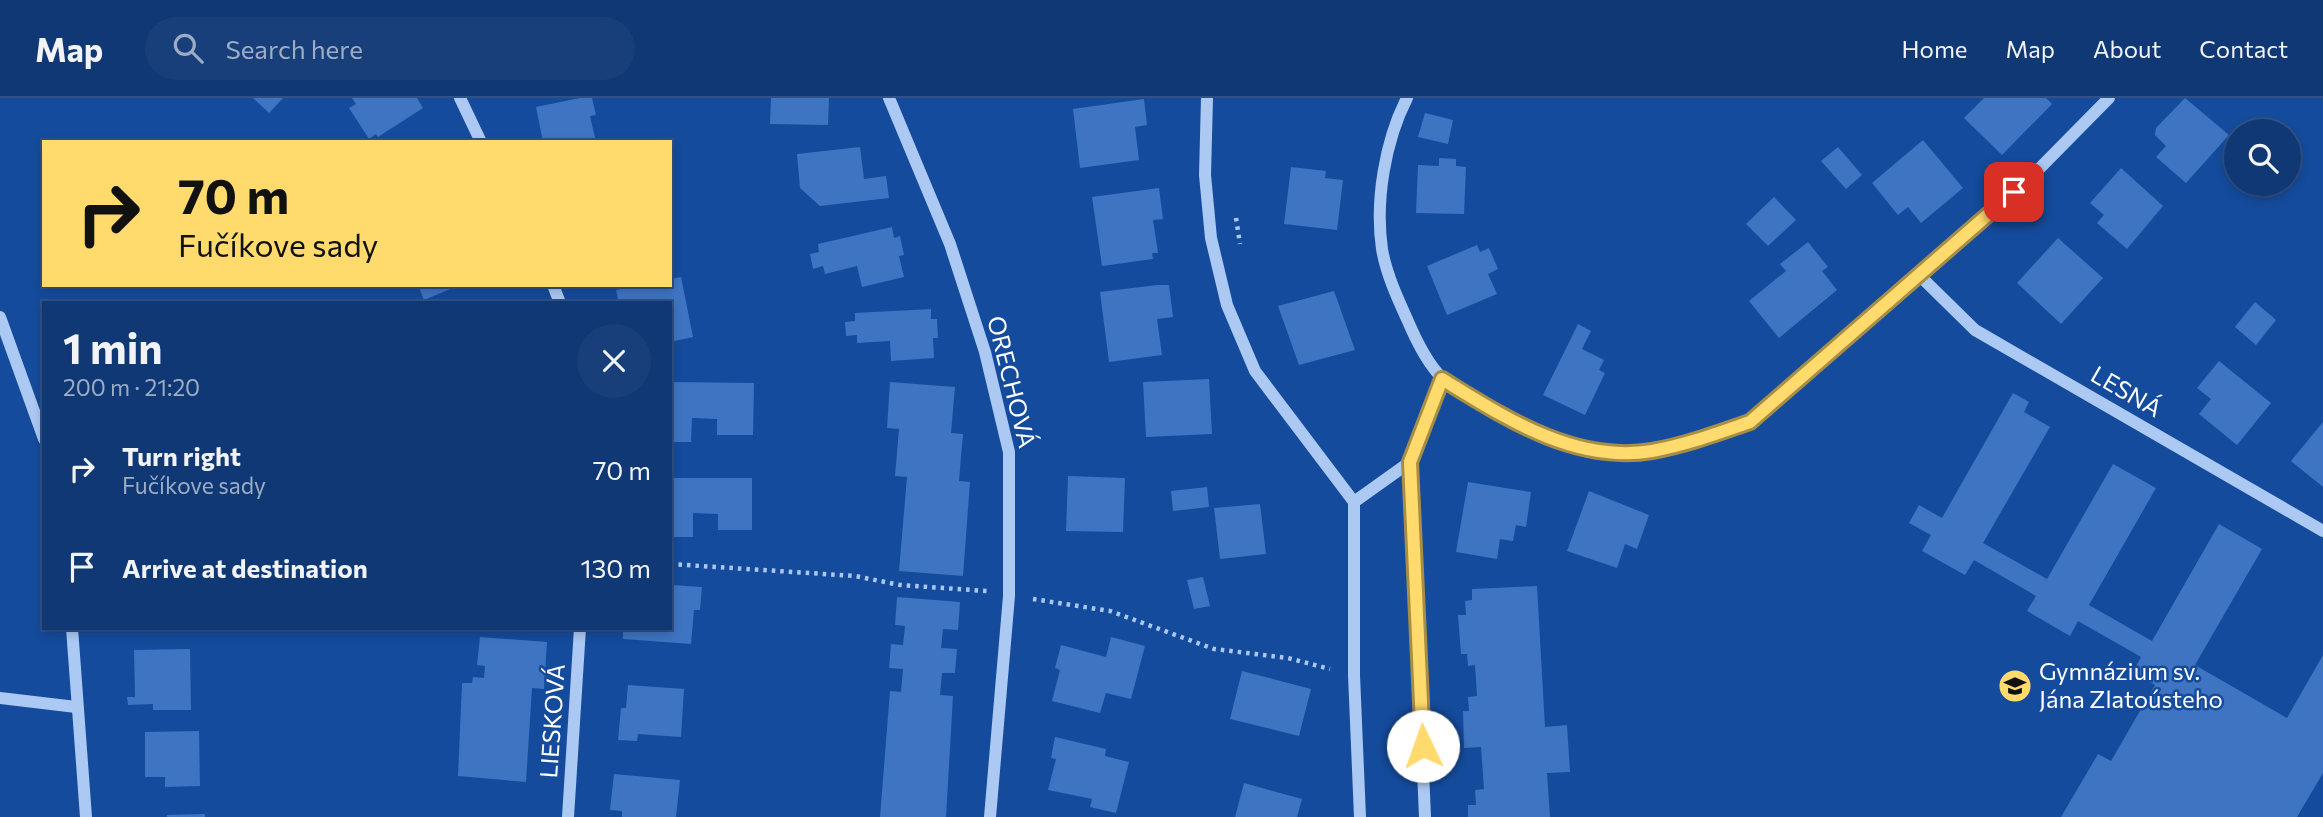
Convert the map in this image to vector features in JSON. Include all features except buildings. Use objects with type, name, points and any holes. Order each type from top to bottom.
[{"type":"street","points":[[460,98],[480,140]]},
{"type":"street","name":"ORECHOVÁ","points":[[889,98],[950,244],[985,352],[1009,452],[1009,596],[990,817]]},
{"type":"street","points":[[1207,98],[1205,175],[1210,238],[1227,305],[1255,371],[1354,502],[1354,675],[1360,817]]},
{"type":"street","points":[[1407,98],[1387,158],[1381,206],[1382,248],[1394,289],[1415,338],[1442,379],[1526,428],[1601,452],[1649,452],[1701,440],[1750,422],[2033,175],[2109,98]]},
{"type":"street","name":"LESNÁ","points":[[1919,275],[1975,330],[2323,531]]},
{"type":"street","points":[[0,317],[42,433]]},
{"type":"street","points":[[1425,817],[1410,462],[1442,379]]},
{"type":"street","points":[[1354,502],[1410,462]]},
{"type":"street","points":[[72,630],[86,817]]},
{"type":"street","name":"LIESKOVÁ","points":[[568,817],[580,630]]},
{"type":"street","points":[[0,698],[76,707]]},
{"type":"path","points":[[1235,212],[1241,251]]},
{"type":"path","points":[[672,564],[855,576],[900,585],[974,588],[1110,611],[1214,649],[1289,658],[1354,675]]},
{"type":"place","name":"Gymnázium sv. Jána Zlatoústeho","points":[[2015,686]]},
{"type":"route","points":[[1423,746],[1410,462],[1442,379],[1526,428],[1601,452],[1649,452],[1701,440],[1750,422],[2014,192]]}]
